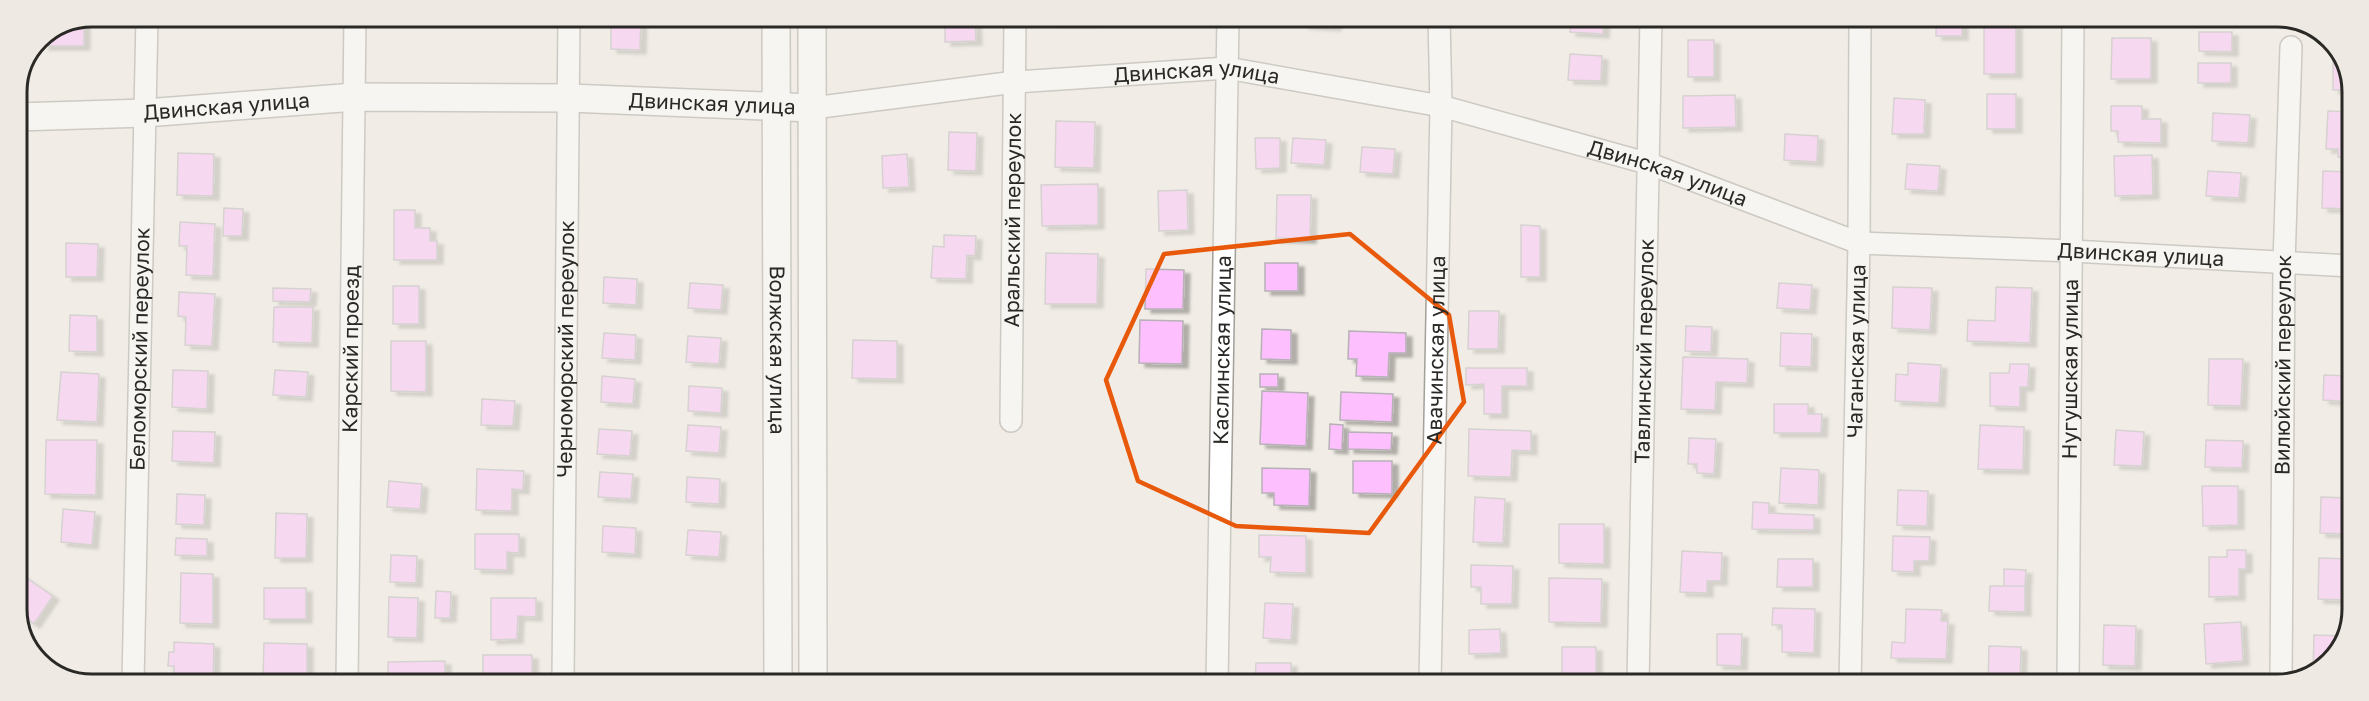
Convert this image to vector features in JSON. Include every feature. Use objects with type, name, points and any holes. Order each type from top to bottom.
[{"type":"street","name":"Беломорский переулок","points":[[133,674],[147,27]]},
{"type":"street","name":"Карский проезд","points":[[347,674],[355,27]]},
{"type":"street","name":"Черноморский переулок","points":[[563,674],[569,27]]},
{"type":"street","name":"Волжская улица","points":[[776,27],[778,674]]},
{"type":"street","name":"Волжская улица","points":[[812,27],[813,674]]},
{"type":"street","name":"Аральский переулок","points":[[1011,421],[1015,27]]},
{"type":"street","name":"Каслинская улица","points":[[1217,674],[1228,27]]},
{"type":"street","name":"Авачинская улица","points":[[1430,674],[1441,106],[1439,27]]},
{"type":"street","name":"Тавлинский переулок","points":[[1638,674],[1651,27]]},
{"type":"street","name":"Чаганская улица","points":[[1850,674],[1859,243],[1860,27]]},
{"type":"street","name":"Нугушская улица","points":[[2068,674],[2073,27]]},
{"type":"street","name":"Вилюйский переулок","points":[[2281,674],[2284,263],[2291,47]]},
{"type":"street","name":"Двинская улица","points":[[27,117],[145,113],[355,97],[569,98],[813,108],[1015,82],[1227,68],[1441,106],[1650,164],[1859,243],[2072,251],[2342,266]]},
{"type":"highlighted area","points":[[1350,234],[1449,315],[1464,402],[1369,533],[1236,526],[1138,481],[1106,380],[1164,254]]},
{"type":"building","points":[[611,27],[641,27],[640,50],[611,49]]},
{"type":"building","points":[[945,27],[975,27],[976,41],[945,42]]},
{"type":"building","points":[[1570,27],[1603,27],[1603,34],[1570,32]]},
{"type":"building","points":[[1936,27],[1962,27],[1962,36],[1936,36]]},
{"type":"building","points":[[1984,27],[2016,27],[2016,74],[1984,74]]},
{"type":"building","points":[[84,28],[84,46],[46,46],[67,32]]},
{"type":"building","points":[[2199,32],[2232,32],[2232,52],[2199,51]]},
{"type":"building","points":[[2112,38],[2151,38],[2151,79],[2111,79]]},
{"type":"building","points":[[1688,40],[1714,40],[1714,77],[1688,77]]},
{"type":"building","points":[[1570,54],[1602,56],[1601,81],[1568,80]]},
{"type":"building","points":[[2333,59],[2339,71],[2342,90],[2333,90]]},
{"type":"building","points":[[2198,63],[2231,63],[2231,83],[2198,83]]},
{"type":"building","points":[[1987,94],[2016,94],[2016,129],[1987,129]]},
{"type":"building","points":[[1735,95],[1736,127],[1683,128],[1683,96]]},
{"type":"building","points":[[1894,98],[1925,100],[1924,134],[1892,134]]},
{"type":"building","points":[[2111,106],[2142,106],[2142,119],[2161,119],[2161,143],[2118,142],[2118,131],[2111,131]]},
{"type":"building","points":[[2328,111],[2342,112],[2342,157],[2338,157],[2338,149],[2326,149]]},
{"type":"building","points":[[2213,113],[2250,115],[2248,143],[2212,141]]},
{"type":"building","points":[[1056,121],[1095,122],[1094,168],[1055,167]]},
{"type":"building","points":[[949,132],[977,133],[976,171],[948,170]]},
{"type":"building","points":[[1785,134],[1818,136],[1817,162],[1784,160]]},
{"type":"building","points":[[1255,138],[1280,138],[1280,168],[1256,169]]},
{"type":"building","points":[[1293,138],[1326,140],[1324,165],[1291,163]]},
{"type":"building","points":[[1362,147],[1395,149],[1393,174],[1360,172]]},
{"type":"building","points":[[178,153],[214,154],[213,196],[177,195]]},
{"type":"building","points":[[907,154],[909,187],[883,188],[882,156]]},
{"type":"building","points":[[2152,155],[2153,195],[2115,196],[2114,156]]},
{"type":"building","points":[[1907,164],[1940,166],[1938,191],[1905,189]]},
{"type":"building","points":[[2208,171],[2241,173],[2239,198],[2206,196]]},
{"type":"building","points":[[2323,171],[2342,172],[2342,209],[2322,208]]},
{"type":"building","points":[[1098,184],[1098,225],[1042,226],[1041,185]]},
{"type":"building","points":[[1187,190],[1188,230],[1159,231],[1158,191]]},
{"type":"building","points":[[1277,195],[1311,195],[1310,239],[1276,238]]},
{"type":"building","points":[[224,208],[243,209],[242,236],[223,236]]},
{"type":"building","points":[[394,210],[415,210],[415,228],[430,228],[430,241],[437,241],[437,260],[394,260]]},
{"type":"building","points":[[180,222],[215,224],[213,276],[186,275],[187,246],[179,246]]},
{"type":"building","points":[[1521,225],[1540,226],[1540,277],[1521,277]]},
{"type":"building","points":[[944,235],[976,236],[975,256],[967,255],[966,279],[931,278],[933,246],[944,247]]},
{"type":"building","points":[[66,243],[98,244],[97,277],[66,277]]},
{"type":"building","points":[[1046,253],[1098,254],[1097,304],[1045,304]]},
{"type":"building","points":[[1265,263],[1298,263],[1298,291],[1265,291]]},
{"type":"building","points":[[1146,269],[1184,270],[1183,309],[1145,309]]},
{"type":"building","points":[[604,277],[637,279],[636,305],[603,303]]},
{"type":"building","points":[[690,283],[723,285],[721,310],[688,308]]},
{"type":"building","points":[[1779,283],[1812,285],[1810,310],[1777,308]]},
{"type":"building","points":[[393,286],[419,286],[419,324],[393,324]]},
{"type":"building","points":[[1893,287],[1932,288],[1930,330],[1892,328]]},
{"type":"building","points":[[1996,287],[2032,288],[2030,343],[1967,341],[1968,320],[1995,321]]},
{"type":"building","points":[[273,288],[311,289],[310,302],[273,301]]},
{"type":"building","points":[[179,292],[215,294],[212,346],[185,345],[186,317],[178,316]]},
{"type":"building","points":[[274,307],[313,307],[312,343],[273,342]]},
{"type":"building","points":[[1469,311],[1499,311],[1498,349],[1468,349]]},
{"type":"building","points":[[70,315],[97,316],[97,352],[69,351]]},
{"type":"building","points":[[1140,320],[1183,321],[1182,364],[1139,363]]},
{"type":"building","points":[[1686,326],[1712,327],[1711,352],[1685,351]]},
{"type":"building","points":[[1262,329],[1291,330],[1291,360],[1261,359]]},
{"type":"building","points":[[1349,331],[1406,333],[1406,353],[1389,353],[1388,377],[1356,376],[1357,359],[1348,359]]},
{"type":"building","points":[[604,333],[636,335],[635,360],[602,358]]},
{"type":"building","points":[[1781,333],[1812,334],[1811,367],[1780,366]]},
{"type":"building","points":[[688,336],[721,338],[719,364],[686,362]]},
{"type":"building","points":[[853,340],[897,341],[897,379],[852,378]]},
{"type":"building","points":[[391,341],[426,341],[426,392],[391,391]]},
{"type":"building","points":[[1683,357],[1748,359],[1747,383],[1716,382],[1715,410],[1681,409]]},
{"type":"building","points":[[2209,359],[2243,359],[2241,406],[2208,405]]},
{"type":"building","points":[[1908,363],[1941,365],[1939,403],[1895,401],[1896,374],[1908,375]]},
{"type":"building","points":[[2010,364],[2029,364],[2028,387],[2020,387],[2020,407],[1990,406],[1990,373],[2009,373]]},
{"type":"building","points":[[1466,368],[1527,368],[1527,386],[1502,386],[1502,414],[1484,414],[1484,384],[1466,385]]},
{"type":"building","points":[[173,370],[208,371],[207,409],[172,407]]},
{"type":"building","points":[[275,370],[308,372],[306,397],[273,395]]},
{"type":"building","points":[[61,372],[99,374],[97,422],[57,420]]},
{"type":"building","points":[[1260,374],[1278,374],[1278,387],[1260,387]]},
{"type":"building","points":[[2324,375],[2342,376],[2342,401],[2323,400]]},
{"type":"building","points":[[602,376],[635,379],[633,404],[601,402]]},
{"type":"building","points":[[689,386],[722,388],[721,413],[688,411]]},
{"type":"building","points":[[1262,391],[1308,393],[1306,446],[1260,444]]},
{"type":"building","points":[[1341,392],[1393,394],[1392,422],[1340,420]]},
{"type":"building","points":[[482,399],[515,401],[513,426],[481,425]]},
{"type":"building","points":[[1774,404],[1808,404],[1808,414],[1822,414],[1821,433],[1774,433]]},
{"type":"building","points":[[1330,424],[1343,425],[1342,450],[1329,449]]},
{"type":"building","points":[[688,425],[721,427],[719,453],[686,451]]},
{"type":"building","points":[[1980,425],[2024,427],[2023,470],[1978,469]]},
{"type":"building","points":[[599,429],[632,431],[630,456],[597,454]]},
{"type":"building","points":[[1469,429],[1531,431],[1531,451],[1512,450],[1511,477],[1468,476]]},
{"type":"building","points":[[2116,430],[2144,432],[2142,466],[2114,465]]},
{"type":"building","points":[[173,431],[215,432],[214,463],[172,461]]},
{"type":"building","points":[[1348,432],[1392,433],[1391,450],[1348,449]]},
{"type":"building","points":[[1689,438],[1716,439],[1714,474],[1697,473],[1697,464],[1688,464]]},
{"type":"building","points":[[46,440],[97,440],[96,495],[45,494]]},
{"type":"building","points":[[2206,440],[2243,441],[2242,468],[2205,467]]},
{"type":"building","points":[[1353,461],[1392,461],[1392,494],[1353,493]]},
{"type":"building","points":[[1262,468],[1310,469],[1309,506],[1274,505],[1274,493],[1262,493]]},
{"type":"building","points":[[1781,468],[1819,470],[1818,505],[1779,503]]},
{"type":"building","points":[[477,469],[524,471],[523,490],[512,489],[512,511],[476,510]]},
{"type":"building","points":[[600,472],[633,474],[631,499],[598,497]]},
{"type":"building","points":[[687,477],[720,479],[719,504],[686,502]]},
{"type":"building","points":[[389,481],[422,484],[420,509],[387,507]]},
{"type":"building","points":[[2202,486],[2238,486],[2238,525],[2203,526]]},
{"type":"building","points":[[1898,490],[1928,491],[1927,526],[1897,525]]},
{"type":"building","points":[[177,494],[205,495],[204,525],[176,524]]},
{"type":"building","points":[[1475,497],[1505,499],[1503,543],[1473,542]]},
{"type":"building","points":[[2321,497],[2342,498],[2342,534],[2320,533]]},
{"type":"building","points":[[1753,502],[1769,503],[1769,513],[1814,515],[1814,530],[1752,529]]},
{"type":"building","points":[[63,509],[95,512],[92,545],[61,542]]},
{"type":"building","points":[[276,513],[307,514],[306,558],[275,558]]},
{"type":"building","points":[[1559,524],[1604,524],[1604,564],[1559,563]]},
{"type":"building","points":[[603,526],[636,528],[635,554],[602,552]]},
{"type":"building","points":[[688,530],[721,532],[719,557],[686,555]]},
{"type":"building","points":[[475,534],[519,534],[519,553],[507,552],[507,570],[475,569]]},
{"type":"building","points":[[1259,535],[1306,536],[1306,573],[1270,572],[1271,557],[1259,557]]},
{"type":"building","points":[[1893,536],[1930,537],[1929,561],[1914,561],[1914,572],[1892,571]]},
{"type":"building","points":[[176,538],[207,539],[207,556],[175,555]]},
{"type":"building","points":[[2227,550],[2246,550],[2246,569],[2239,569],[2239,596],[2209,597],[2209,557],[2227,557]]},
{"type":"building","points":[[1682,551],[1722,553],[1721,581],[1707,581],[1707,593],[1680,592]]},
{"type":"building","points":[[391,555],[417,556],[416,583],[390,582]]},
{"type":"building","points":[[2319,558],[2342,559],[2342,600],[2318,599]]},
{"type":"building","points":[[1778,559],[1813,559],[1813,587],[1777,587]]},
{"type":"building","points":[[1471,565],[1513,566],[1512,604],[1481,604],[1481,587],[1471,587]]},
{"type":"building","points":[[2004,569],[2026,570],[2025,586],[2004,586]]},
{"type":"building","points":[[181,573],[213,574],[213,624],[180,623]]},
{"type":"building","points":[[27,578],[53,596],[34,624],[28,620]]},
{"type":"building","points":[[1549,578],[1602,579],[1601,623],[1549,622]]},
{"type":"building","points":[[1990,586],[2025,586],[2025,612],[1989,611]]},
{"type":"building","points":[[264,588],[306,588],[306,619],[264,619]]},
{"type":"building","points":[[436,591],[451,592],[450,618],[435,618]]},
{"type":"building","points":[[389,597],[418,598],[417,638],[388,637]]},
{"type":"building","points":[[491,598],[536,598],[536,617],[518,616],[517,639],[491,640]]},
{"type":"building","points":[[1265,603],[1293,604],[1291,640],[1263,638]]},
{"type":"building","points":[[1773,608],[1815,609],[1814,653],[1782,652],[1782,625],[1772,625]]},
{"type":"building","points":[[1906,609],[1942,610],[1941,621],[1948,621],[1946,659],[1891,658],[1892,642],[1905,643]]},
{"type":"building","points":[[2241,622],[2243,661],[2206,664],[2204,624]]},
{"type":"building","points":[[2104,625],[2136,626],[2135,666],[2103,665]]},
{"type":"building","points":[[1500,629],[1501,653],[1469,654],[1469,630]]},
{"type":"building","points":[[1717,634],[1742,634],[1741,666],[1717,665]]},
{"type":"building","points":[[2314,635],[2336,636],[2323,655],[2313,663]]},
{"type":"building","points":[[174,642],[214,644],[213,674],[174,674],[174,666],[168,666],[169,652],[174,652]]},
{"type":"building","points":[[264,643],[307,644],[307,674],[263,674]]},
{"type":"building","points":[[1989,646],[2021,647],[2020,674],[1988,674]]},
{"type":"building","points":[[1562,647],[1596,647],[1596,674],[1562,674]]},
{"type":"building","points":[[483,655],[532,655],[532,674],[483,674]]},
{"type":"building","points":[[445,661],[445,674],[388,674],[388,662]]},
{"type":"building","points":[[1256,663],[1291,663],[1291,674],[1255,674]]}]
